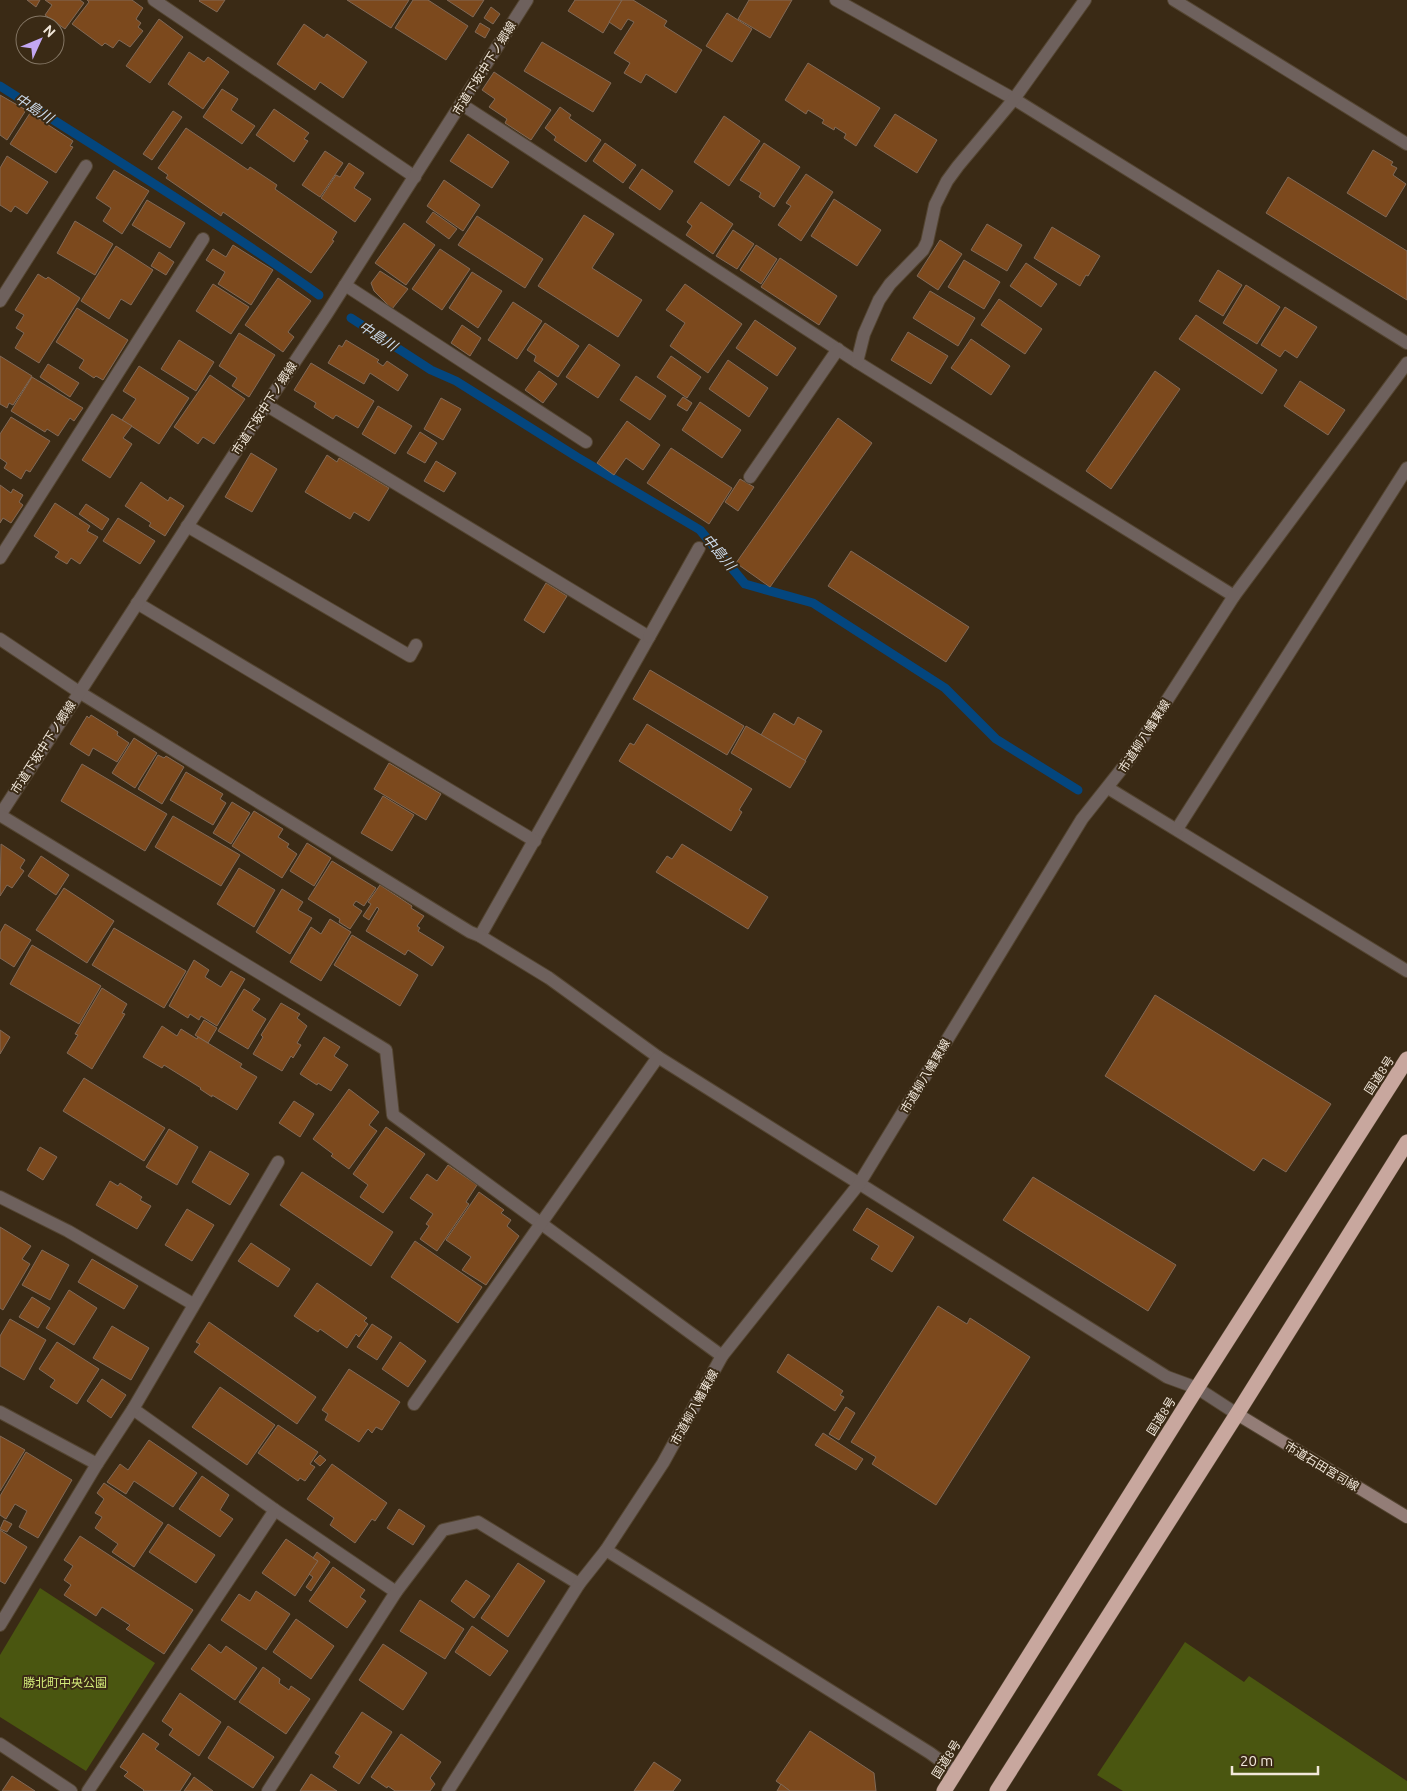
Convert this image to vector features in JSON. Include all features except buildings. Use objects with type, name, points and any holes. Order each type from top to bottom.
[{"type":"highway","name":"国道8号","points":[[944,1791],[1197,1388],[1407,1059]]},
{"type":"highway","points":[[999,1790],[1407,1142]]},
{"type":"street","points":[[154,0],[415,177]]},
{"type":"street","name":"市道下坂中下ノ郷線","points":[[0,815],[266,404],[326,315],[527,0]]},
{"type":"street","points":[[836,0],[1014,99],[1407,343]]},
{"type":"street","points":[[857,362],[864,334],[880,300],[890,284],[923,250],[927,242],[935,206],[947,181],[1014,99],[1085,0]]},
{"type":"street","points":[[1174,0],[1407,144]]},
{"type":"street","points":[[461,104],[857,362],[1234,596]]},
{"type":"street","points":[[0,301],[86,166]]},
{"type":"street","points":[[0,558],[203,239]]},
{"type":"street","points":[[345,285],[586,442]]},
{"type":"street","points":[[750,477],[838,349]]},
{"type":"street","name":"市道柳八幡東線","points":[[448,1791],[579,1584],[606,1550],[663,1463],[722,1356],[859,1184],[1082,819],[1128,761],[1234,596],[1407,363]]},
{"type":"street","points":[[266,404],[649,637]]},
{"type":"street","points":[[1177,829],[1407,468]]},
{"type":"street","points":[[187,526],[410,656],[416,645]]},
{"type":"street","points":[[480,936],[699,548]]},
{"type":"street","points":[[137,602],[535,840]]},
{"type":"street","points":[[0,640],[79,692],[462,927],[549,978],[658,1057],[1167,1377],[1197,1388],[1237,1414]]},
{"type":"street","points":[[1108,788],[1407,971]]},
{"type":"street","points":[[0,815],[386,1050],[393,1115],[722,1356]]},
{"type":"street","points":[[414,1404],[658,1057]]},
{"type":"street","points":[[1,1621],[133,1409],[278,1162]]},
{"type":"street","points":[[0,1197],[68,1231],[193,1304]]},
{"type":"street","points":[[133,1409],[275,1510],[396,1592]]},
{"type":"street","points":[[0,1412],[97,1464]]},
{"type":"street","name":"市道石田宮司線","points":[[1237,1414],[1407,1517]]},
{"type":"street","points":[[88,1791],[275,1510]]},
{"type":"street","points":[[268,1791],[396,1592],[443,1530],[478,1522],[579,1584]]},
{"type":"street","points":[[606,1550],[930,1753],[956,1772]]},
{"type":"street","points":[[0,1744],[71,1791]]},
{"type":"green space","name":"勝北町中央公園","points":[[40,1588],[155,1663],[86,1771],[0,1717],[0,1655]]},
{"type":"green space","points":[[1185,1642],[1244,1682],[1249,1676],[1407,1781],[1407,1791],[1123,1791],[1097,1775]]},
{"type":"waterway","name":"中島川","points":[[0,86],[201,214],[319,295]]},
{"type":"waterway","name":"中島川","points":[[351,318],[431,370],[456,381],[577,457],[700,530],[745,584],[813,603],[945,688],[996,739],[1078,790]]}]
